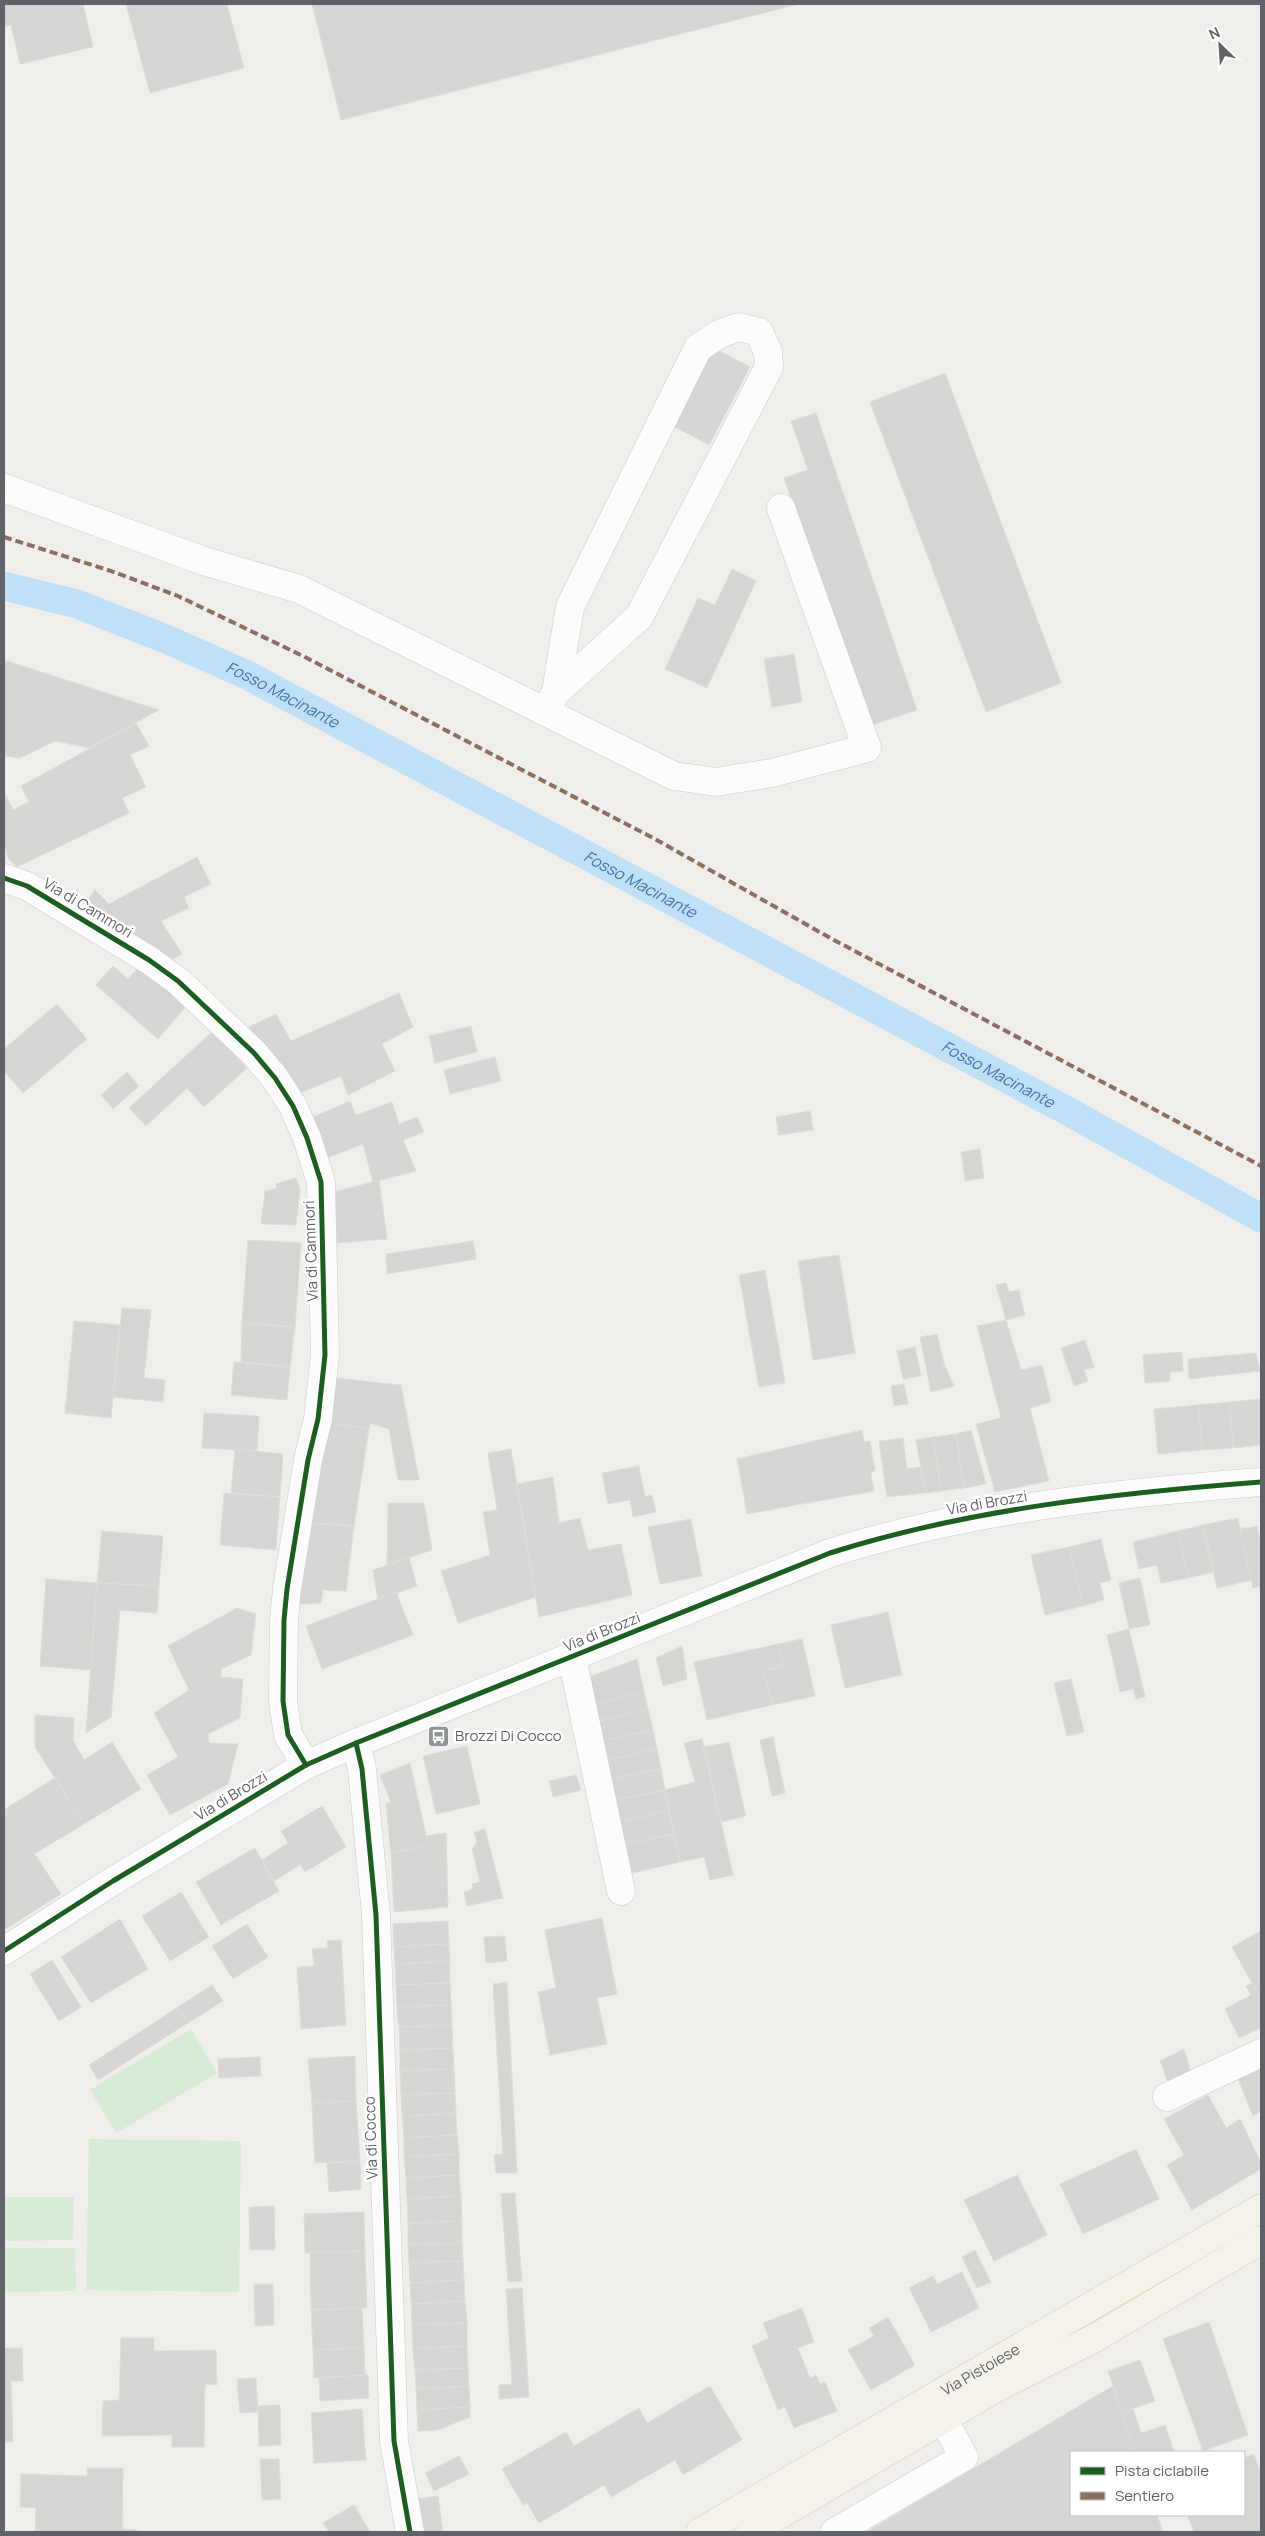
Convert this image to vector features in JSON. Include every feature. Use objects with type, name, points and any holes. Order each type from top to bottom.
[{"type":"main road","name":"Via Pistoiese","points":[[700,2532],[1261,2208]]},
{"type":"main road","name":"Via Pistoiese","points":[[756,2531],[943,2419],[1022,2374],[1095,2338],[1261,2240]]},
{"type":"street","points":[[739,327],[759,332],[768,352],[769,367],[639,617],[551,702],[570,607],[698,348],[719,334],[739,327]]},
{"type":"street","points":[[4,488],[204,561],[299,589],[551,702],[674,776],[716,782],[772,773],[867,748],[781,508]]},
{"type":"street","name":"Via di Cammori","points":[[4,878],[27,886],[150,960],[178,981],[254,1054],[270,1072],[293,1106],[307,1138],[321,1182],[325,1355],[318,1419],[308,1460],[287,1589],[284,1620],[283,1701],[288,1735],[306,1765]]},
{"type":"street","name":"Via di Brozzi","points":[[4,1952],[113,1881],[306,1765],[356,1743],[830,1553],[898,1532],[1112,1494],[1261,1482]]},
{"type":"street","points":[[572,1657],[621,1891]]},
{"type":"street","name":"Via di Cocco","points":[[356,1743],[362,1769],[376,1915],[394,2441],[410,2532]]},
{"type":"street","points":[[1167,2097],[1261,2053]]},
{"type":"street","name":"Via Pistoiese","points":[[835,2532],[964,2457],[943,2419]]},
{"type":"green space","points":[[191,2029],[217,2073],[116,2133],[90,2090]]},
{"type":"green space","points":[[89,2139],[241,2141],[239,2292],[86,2290]]},
{"type":"green space","points":[[4,2197],[74,2197],[73,2240],[4,2241]]},
{"type":"green space","points":[[4,2248],[75,2248],[76,2291],[4,2292]]},
{"type":"building","points":[[4,4],[83,4],[93,47],[20,64],[11,25],[4,27]]},
{"type":"building","points":[[126,4],[227,4],[244,68],[150,93]]},
{"type":"building","points":[[312,4],[799,4],[341,120]]},
{"type":"building","points":[[714,348],[750,367],[709,445],[673,426]]},
{"type":"building","points":[[945,373],[1061,683],[986,712],[870,402]]},
{"type":"building","points":[[816,413],[917,710],[868,726],[784,478],[808,470],[791,421]]},
{"type":"building","points":[[732,569],[756,581],[707,688],[665,669],[698,598],[715,605]]},
{"type":"building","points":[[794,654],[802,702],[772,707],[764,659]]},
{"type":"building","points":[[4,660],[159,710],[89,748],[55,741],[20,758],[4,756]]},
{"type":"building","points":[[136,723],[149,746],[130,755],[146,787],[122,798],[129,813],[17,867],[8,858],[4,843],[4,797],[6,795],[13,810],[29,802],[21,786]]},
{"type":"building","points":[[197,857],[211,884],[184,897],[189,908],[161,921],[182,954],[164,964],[80,911],[95,890],[109,904]]},
{"type":"building","points":[[141,965],[187,1005],[158,1039],[96,985],[113,966],[128,979]]},
{"type":"building","points":[[399,993],[413,1027],[382,1044],[395,1071],[348,1095],[341,1076],[297,1094],[245,1029],[276,1014],[291,1041]]},
{"type":"building","points":[[57,1004],[87,1039],[23,1093],[4,1071],[4,1049]]},
{"type":"building","points":[[471,1026],[477,1052],[435,1063],[429,1036]]},
{"type":"building","points":[[213,1031],[247,1068],[204,1107],[187,1088],[146,1126],[129,1108]]},
{"type":"building","points":[[495,1057],[501,1081],[450,1094],[444,1070]]},
{"type":"building","points":[[127,1072],[139,1086],[113,1109],[101,1095]]},
{"type":"building","points":[[350,1101],[356,1115],[392,1102],[399,1124],[417,1117],[424,1132],[403,1140],[416,1171],[373,1182],[363,1144],[322,1160],[304,1121]]},
{"type":"building","points":[[810,1111],[813,1130],[779,1135],[776,1117]]},
{"type":"building","points":[[980,1149],[984,1178],[965,1181],[961,1152]]},
{"type":"building","points":[[296,1178],[300,1189],[296,1225],[261,1224],[265,1191],[277,1188],[276,1184]]},
{"type":"building","points":[[379,1180],[387,1239],[337,1243],[335,1192]]},
{"type":"building","points":[[248,1240],[301,1243],[295,1327],[242,1323]]},
{"type":"building","points":[[473,1241],[476,1259],[387,1274],[386,1254]]},
{"type":"building","points":[[839,1255],[855,1353],[813,1360],[798,1261]]},
{"type":"building","points":[[765,1270],[785,1383],[759,1387],[739,1275]]},
{"type":"building","points":[[1006,1283],[1009,1292],[1019,1290],[1025,1315],[1006,1320],[996,1285]]},
{"type":"building","points":[[122,1308],[151,1310],[144,1378],[165,1380],[163,1402],[113,1397]]},
{"type":"building","points":[[1006,1320],[1021,1370],[1042,1365],[1051,1402],[1030,1408],[1049,1481],[995,1492],[976,1424],[1001,1418],[977,1326]]},
{"type":"building","points":[[74,1321],[120,1325],[111,1418],[65,1413]]},
{"type":"building","points":[[242,1323],[295,1327],[290,1367],[241,1362]]},
{"type":"building","points":[[937,1334],[944,1364],[954,1386],[931,1392],[920,1337]]},
{"type":"building","points":[[1085,1340],[1094,1367],[1084,1370],[1088,1381],[1074,1386],[1061,1348]]},
{"type":"building","points":[[915,1347],[921,1376],[903,1379],[897,1351]]},
{"type":"building","points":[[1182,1352],[1183,1371],[1170,1372],[1170,1381],[1145,1383],[1143,1355]]},
{"type":"building","points":[[1256,1353],[1260,1371],[1189,1379],[1188,1359]]},
{"type":"building","points":[[234,1362],[290,1367],[287,1400],[231,1395]]},
{"type":"building","points":[[335,1378],[401,1385],[419,1480],[398,1480],[389,1429],[370,1423],[369,1429],[329,1423]]},
{"type":"building","points":[[904,1384],[908,1404],[894,1406],[891,1386]]},
{"type":"building","points":[[1261,1399],[1261,1445],[1233,1448],[1230,1402]]},
{"type":"building","points":[[1230,1402],[1233,1448],[1202,1450],[1198,1405]]},
{"type":"building","points":[[1198,1405],[1202,1450],[1158,1454],[1154,1409]]},
{"type":"building","points":[[204,1413],[259,1416],[257,1451],[202,1448]]},
{"type":"building","points":[[329,1423],[369,1429],[354,1526],[308,1523]]},
{"type":"building","points":[[862,1430],[864,1442],[870,1441],[875,1470],[871,1473],[874,1491],[747,1514],[737,1459]]},
{"type":"building","points":[[971,1430],[986,1484],[964,1488],[956,1434]]},
{"type":"building","points":[[956,1434],[964,1488],[941,1491],[933,1437]]},
{"type":"building","points":[[933,1437],[941,1491],[925,1493],[916,1440]]},
{"type":"building","points":[[903,1438],[907,1469],[920,1467],[925,1493],[887,1497],[879,1441]]},
{"type":"building","points":[[235,1449],[283,1454],[280,1497],[231,1493]]},
{"type":"building","points":[[511,1449],[536,1597],[458,1623],[441,1571],[490,1555],[483,1512],[497,1510],[488,1453]]},
{"type":"building","points":[[639,1466],[645,1497],[652,1495],[656,1512],[633,1517],[630,1500],[608,1504],[602,1473]]},
{"type":"building","points":[[553,1477],[559,1523],[580,1518],[588,1550],[621,1544],[632,1595],[539,1617],[517,1484]]},
{"type":"building","points":[[224,1493],[280,1497],[276,1550],[220,1545]]},
{"type":"building","points":[[388,1503],[424,1503],[432,1550],[387,1565]]},
{"type":"building","points":[[1238,1518],[1252,1580],[1217,1588],[1203,1525]]},
{"type":"building","points":[[691,1519],[702,1576],[660,1584],[648,1527]]},
{"type":"building","points":[[308,1523],[354,1526],[346,1591],[323,1590],[321,1603],[299,1604]]},
{"type":"building","points":[[1203,1525],[1213,1572],[1188,1578],[1178,1531]]},
{"type":"building","points":[[1257,1526],[1261,1547],[1261,1596],[1259,1586],[1253,1588],[1240,1529]]},
{"type":"building","points":[[102,1531],[163,1536],[159,1586],[97,1583]]},
{"type":"building","points":[[1178,1531],[1188,1578],[1161,1583],[1157,1565],[1139,1569],[1133,1542]]},
{"type":"building","points":[[1101,1539],[1111,1580],[1100,1583],[1104,1600],[1083,1606],[1069,1547]]},
{"type":"building","points":[[1069,1547],[1083,1606],[1045,1615],[1031,1555]]},
{"type":"building","points":[[409,1558],[417,1586],[378,1600],[373,1570]]},
{"type":"building","points":[[1140,1578],[1150,1625],[1129,1629],[1119,1583]]},
{"type":"building","points":[[46,1579],[97,1583],[91,1670],[40,1666]]},
{"type":"building","points":[[97,1583],[159,1586],[157,1613],[120,1610],[111,1717],[86,1733]]},
{"type":"building","points":[[396,1592],[413,1635],[322,1669],[306,1626]]},
{"type":"building","points":[[237,1608],[256,1614],[251,1655],[221,1669],[221,1677],[243,1679],[240,1718],[208,1734],[209,1743],[238,1744],[228,1784],[170,1815],[147,1775],[178,1757],[154,1713],[189,1690],[168,1646]]},
{"type":"building","points":[[888,1612],[902,1675],[845,1688],[831,1625]]},
{"type":"building","points":[[1129,1629],[1145,1697],[1136,1699],[1133,1689],[1120,1692],[1107,1635]]},
{"type":"building","points":[[802,1639],[815,1696],[772,1705],[764,1671],[783,1666],[778,1644]]},
{"type":"building","points":[[778,1644],[783,1666],[764,1671],[772,1705],[707,1720],[694,1662]]},
{"type":"building","points":[[682,1646],[687,1679],[663,1686],[656,1658]]},
{"type":"building","points":[[637,1659],[644,1692],[595,1704],[589,1677]]},
{"type":"building","points":[[1071,1679],[1084,1732],[1067,1736],[1054,1683]]},
{"type":"building","points":[[644,1692],[648,1709],[599,1721],[595,1704]]},
{"type":"building","points":[[648,1709],[653,1730],[603,1741],[599,1721]]},
{"type":"building","points":[[35,1715],[74,1718],[73,1740],[84,1760],[55,1778],[35,1747]]},
{"type":"building","points":[[653,1730],[657,1749],[607,1760],[603,1741]]},
{"type":"building","points":[[773,1737],[785,1793],[772,1796],[760,1740]]},
{"type":"building","points":[[702,1739],[733,1875],[710,1880],[704,1857],[680,1862],[665,1790],[695,1782],[684,1743]]},
{"type":"building","points":[[112,1742],[141,1789],[84,1824],[55,1778]]},
{"type":"building","points":[[729,1742],[746,1816],[721,1822],[704,1747]]},
{"type":"building","points":[[467,1746],[480,1804],[436,1814],[423,1756]]},
{"type":"building","points":[[657,1749],[661,1769],[611,1779],[607,1760]]},
{"type":"building","points":[[410,1763],[428,1844],[391,1854],[386,1804],[391,1802],[380,1775]]},
{"type":"building","points":[[661,1769],[665,1790],[616,1800],[611,1779]]},
{"type":"building","points":[[576,1775],[581,1790],[553,1797],[549,1781]]},
{"type":"building","points":[[55,1778],[84,1824],[34,1854],[5,1809]]},
{"type":"building","points":[[665,1790],[669,1811],[621,1821],[616,1800]]},
{"type":"building","points":[[322,1806],[346,1847],[305,1872],[281,1831]]},
{"type":"building","points":[[4,1810],[61,1894],[4,1930]]},
{"type":"building","points":[[669,1811],[674,1834],[626,1844],[621,1821]]},
{"type":"building","points":[[485,1829],[503,1898],[467,1906],[464,1892],[473,1889],[472,1884],[480,1882],[472,1849],[477,1842],[474,1832]]},
{"type":"building","points":[[446,1833],[448,1907],[394,1912],[391,1854],[428,1844],[427,1836]]},
{"type":"building","points":[[674,1834],[680,1862],[632,1873],[626,1844]]},
{"type":"building","points":[[288,1843],[301,1864],[274,1881],[262,1860]]},
{"type":"building","points":[[255,1848],[279,1891],[221,1925],[196,1882]]},
{"type":"building","points":[[181,1892],[209,1937],[170,1961],[142,1916]]},
{"type":"building","points":[[602,1918],[617,1994],[597,1998],[607,2044],[550,2055],[538,1992],[556,1988],[545,1930]]},
{"type":"building","points":[[120,1919],[148,1969],[91,2003],[61,1957]]},
{"type":"building","points":[[448,1921],[449,1944],[394,1947],[393,1924]]},
{"type":"building","points":[[247,1924],[268,1957],[233,1979],[212,1946]]},
{"type":"building","points":[[1261,1931],[1261,1999],[1232,1947]]},
{"type":"building","points":[[505,1936],[507,1961],[486,1963],[484,1937]]},
{"type":"building","points":[[341,1940],[346,2025],[301,2029],[297,1967],[314,1966],[312,1949],[328,1948],[327,1941]]},
{"type":"building","points":[[449,1944],[450,1961],[395,1964],[394,1947]]},
{"type":"building","points":[[52,1960],[81,2007],[59,2021],[30,1974]]},
{"type":"building","points":[[450,1961],[450,1983],[396,1985],[395,1964]]},
{"type":"building","points":[[507,1982],[517,2173],[496,2173],[494,2155],[503,2154],[493,1984]]},
{"type":"building","points":[[450,1983],[451,2005],[397,2007],[396,1985]]},
{"type":"building","points":[[1252,1983],[1261,1999],[1261,2028],[1239,2038],[1225,2009],[1251,1995],[1246,1986]]},
{"type":"building","points":[[212,1985],[223,2001],[188,2023],[178,2007]]},
{"type":"building","points":[[451,2005],[452,2025],[399,2027],[397,2007]]},
{"type":"building","points":[[178,2007],[188,2023],[98,2080],[89,2065]]},
{"type":"building","points":[[452,2025],[453,2048],[400,2050],[399,2027]]},
{"type":"building","points":[[453,2048],[454,2069],[400,2071],[400,2050]]},
{"type":"building","points":[[1184,2049],[1191,2073],[1168,2082],[1160,2061]]},
{"type":"building","points":[[355,2056],[356,2101],[312,2103],[308,2059]]},
{"type":"building","points":[[260,2057],[261,2076],[219,2078],[218,2059]]},
{"type":"building","points":[[1261,2060],[1261,2111],[1253,2116],[1235,2071]]},
{"type":"building","points":[[454,2069],[455,2093],[401,2095],[400,2071]]},
{"type":"building","points":[[455,2093],[456,2113],[402,2116],[401,2095]]},
{"type":"building","points":[[1208,2095],[1226,2128],[1240,2119],[1261,2163],[1261,2169],[1192,2210],[1167,2165],[1184,2155],[1164,2119]]},
{"type":"building","points":[[356,2101],[360,2161],[315,2163],[312,2103]]},
{"type":"building","points":[[456,2113],[457,2135],[404,2138],[402,2116]]},
{"type":"building","points":[[457,2135],[459,2154],[404,2157],[404,2138]]},
{"type":"building","points":[[1136,2149],[1159,2199],[1083,2234],[1060,2184]]},
{"type":"building","points":[[459,2154],[459,2175],[406,2178],[404,2157]]},
{"type":"building","points":[[360,2161],[361,2189],[329,2192],[327,2163]]},
{"type":"building","points":[[459,2175],[461,2196],[407,2199],[406,2178]]},
{"type":"building","points":[[1017,2175],[1047,2235],[994,2261],[964,2200]]},
{"type":"building","points":[[515,2193],[522,2281],[508,2282],[501,2194]]},
{"type":"building","points":[[461,2196],[462,2221],[408,2224],[407,2199]]},
{"type":"building","points":[[274,2206],[275,2250],[250,2250],[249,2207]]},
{"type":"building","points":[[364,2212],[365,2251],[305,2253],[304,2214]]},
{"type":"building","points":[[462,2221],[462,2243],[408,2245],[408,2224]]},
{"type":"building","points":[[462,2243],[463,2261],[409,2263],[408,2245]]},
{"type":"building","points":[[975,2250],[991,2282],[977,2288],[962,2257]]},
{"type":"building","points":[[365,2251],[367,2308],[311,2310],[310,2252]]},
{"type":"building","points":[[463,2261],[464,2280],[410,2283],[409,2263]]},
{"type":"building","points":[[962,2272],[979,2308],[931,2332],[909,2288],[933,2276],[937,2284]]},
{"type":"building","points":[[464,2280],[465,2301],[411,2304],[410,2283]]},
{"type":"building","points":[[254,2284],[273,2284],[274,2325],[255,2326]]},
{"type":"building","points":[[522,2288],[529,2397],[499,2399],[499,2385],[512,2384],[506,2289]]},
{"type":"building","points":[[465,2301],[467,2323],[412,2325],[411,2304]]},
{"type":"building","points":[[362,2308],[364,2348],[313,2350],[311,2310]]},
{"type":"building","points":[[802,2308],[814,2342],[798,2348],[810,2378],[816,2375],[820,2384],[825,2382],[837,2411],[794,2428],[785,2407],[778,2410],[752,2346],[769,2338],[763,2323]]},
{"type":"building","points":[[888,2317],[915,2365],[871,2390],[848,2350],[874,2336],[869,2328]]},
{"type":"building","points":[[1209,2322],[1248,2435],[1203,2451],[1163,2339]]},
{"type":"building","points":[[467,2323],[467,2346],[413,2349],[412,2325]]},
{"type":"building","points":[[121,2338],[154,2338],[154,2351],[216,2350],[217,2385],[205,2384],[204,2447],[172,2447],[172,2435],[102,2436],[103,2401],[119,2400]]},
{"type":"building","points":[[467,2346],[468,2368],[415,2370],[413,2349]]},
{"type":"building","points":[[4,2348],[22,2348],[23,2381],[11,2381],[13,2442],[4,2442]]},
{"type":"building","points":[[364,2348],[365,2375],[314,2378],[313,2350]]},
{"type":"building","points":[[1140,2360],[1155,2401],[1122,2412],[1108,2371]]},
{"type":"building","points":[[468,2368],[469,2386],[416,2389],[415,2370]]},
{"type":"building","points":[[368,2375],[369,2398],[320,2401],[319,2378]]},
{"type":"building","points":[[256,2378],[258,2412],[240,2413],[237,2379]]},
{"type":"building","points":[[469,2386],[470,2407],[417,2410],[416,2389]]},
{"type":"building","points":[[710,2386],[742,2440],[683,2475],[675,2460],[611,2497],[604,2485],[539,2523],[527,2503],[523,2505],[502,2469],[566,2432],[574,2446],[639,2408],[647,2423]]},
{"type":"building","points":[[1113,2386],[1136,2451],[1070,2451],[1070,2516],[1157,2516],[1163,2532],[866,2532]]},
{"type":"building","points":[[280,2405],[281,2445],[259,2446],[258,2406]]},
{"type":"building","points":[[470,2407],[470,2417],[438,2430],[418,2431],[417,2410]]},
{"type":"building","points":[[362,2409],[366,2460],[314,2463],[311,2413]]},
{"type":"building","points":[[1133,2409],[1141,2433],[1165,2425],[1174,2451],[1136,2451],[1122,2412]]},
{"type":"building","points":[[1254,2454],[1261,2474],[1261,2532],[1194,2532],[1187,2516],[1245,2516],[1245,2458]]},
{"type":"building","points":[[459,2456],[469,2474],[434,2491],[425,2473]]},
{"type":"building","points":[[260,2459],[279,2459],[281,2499],[262,2500]]},
{"type":"building","points":[[87,2468],[123,2468],[122,2529],[137,2530],[137,2532],[35,2532],[36,2508],[20,2507],[21,2474],[87,2476]]},
{"type":"building","points":[[438,2496],[443,2532],[420,2532],[415,2499]]},
{"type":"building","points":[[354,2505],[370,2532],[329,2532],[323,2523]]},
{"type":"waterway","name":"Fosso Macinante","points":[[4,586],[77,604],[166,639],[247,675],[1062,1108],[1261,1218]]},
{"type":"marked path","points":[[4,537],[111,571],[178,596],[303,656],[655,839],[832,939],[1261,1166]]},
{"type":"cycle path","points":[[4,878],[27,886],[149,960],[178,981],[254,1053],[275,1078],[293,1106],[307,1138],[321,1182],[325,1355],[318,1419],[308,1460],[287,1589],[284,1620],[283,1701],[288,1735],[306,1765]]},
{"type":"cycle path","points":[[4,1951],[113,1881],[306,1765],[356,1743],[830,1553],[936,1525],[1043,1505],[1261,1482]]},
{"type":"cycle path","points":[[356,1743],[362,1769],[376,1915],[394,2441],[410,2532]]},
{"type":"place","name":"Brozzi Di Cocco","points":[[439,1736]]}]
